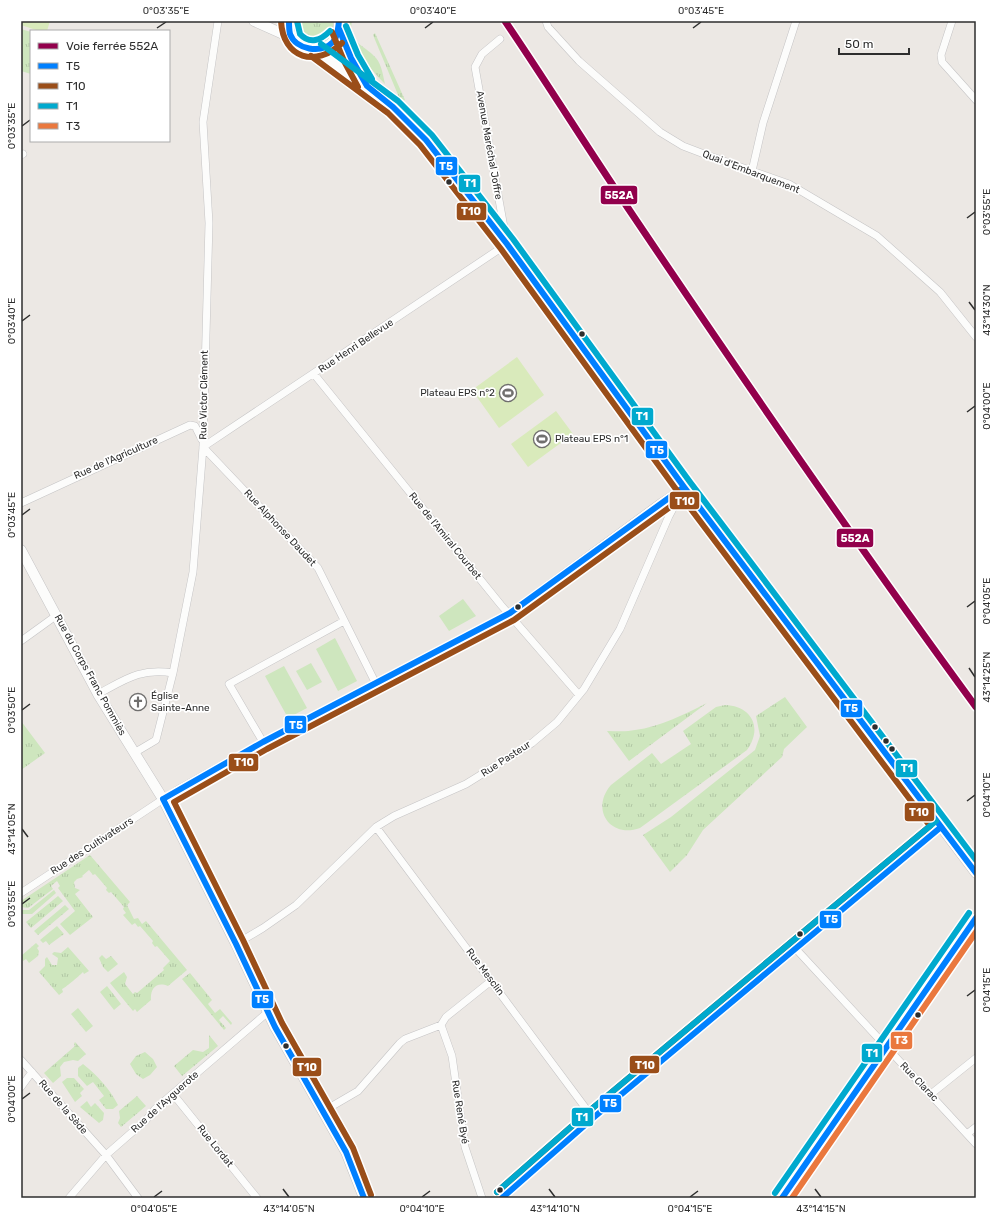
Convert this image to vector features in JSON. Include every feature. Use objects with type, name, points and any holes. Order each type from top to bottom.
[{"type":"main road","points":[[254,21],[292,38],[302,47],[316,50],[393,106],[426,140],[507,244]]},
{"type":"main road","points":[[289,21],[289,31],[292,38]]},
{"type":"main road","points":[[316,50],[331,44],[339,25]]},
{"type":"main road","points":[[339,25],[351,58],[370,89]]},
{"type":"main road","name":"Avenue Maréchal Joffre","points":[[507,244],[684,488],[976,873]]},
{"type":"main road","name":"Rue du Corps Franc Pommiès","points":[[21,550],[58,615],[98,694],[163,799],[236,944],[268,1012],[322,1112],[346,1152],[364,1198]]},
{"type":"main road","points":[[782,1198],[976,918]]},
{"type":"street","name":"Rue Victor Clément","points":[[134,753],[156,740],[173,673],[193,572],[203,445],[209,223],[203,122],[218,21]]},
{"type":"street","name":"Quai d'Embarquement","points":[[546,21],[548,27],[579,61],[660,132],[683,146],[789,184],[878,236],[940,292],[976,337]]},
{"type":"street","points":[[752,170],[763,123],[796,21]]},
{"type":"street","points":[[952,21],[941,55],[942,62],[976,100]]},
{"type":"street","name":"Avenue Maréchal Joffre","points":[[500,39],[482,54],[476,67],[507,244]]},
{"type":"street","name":"Rue Henri Bellevue","points":[[203,445],[314,374],[507,244]]},
{"type":"street","name":"Rue de l'Amiral Courbet","points":[[314,374],[501,605],[510,613],[580,695]]},
{"type":"street","name":"Rue de l'Agriculture","points":[[21,503],[190,425],[196,426],[203,445]]},
{"type":"street","name":"Rue Alphonse Daudet","points":[[203,445],[318,568],[375,682]]},
{"type":"street","name":"Rue des Cultivateurs","points":[[21,893],[163,799],[263,742],[375,682],[510,613],[660,502],[684,488]]},
{"type":"street","name":"Rue Pasteur","points":[[236,944],[263,928],[296,905],[376,827],[394,816],[466,784],[546,732],[557,722],[580,695],[620,630],[670,516],[684,488]]},
{"type":"street","points":[[21,641],[58,615]]},
{"type":"street","points":[[263,742],[229,684],[344,621]]},
{"type":"street","points":[[98,694],[133,676],[147,671],[173,673]]},
{"type":"street","name":"Rue Mesclin","points":[[376,827],[593,1118]]},
{"type":"street","points":[[504,1197],[593,1118],[941,827]]},
{"type":"street","name":"Rue Clarac","points":[[796,949],[976,1144]]},
{"type":"street","points":[[322,1112],[358,1091],[400,1043],[406,1039],[441,1025],[446,1017],[491,981]]},
{"type":"street","name":"Rue de l'Ayguerote","points":[[69,1198],[106,1155],[173,1094],[268,1012]]},
{"type":"street","name":"Rue René Byé","points":[[441,1025],[452,1056],[465,1147],[482,1198]]},
{"type":"street","points":[[931,1094],[976,1058]]},
{"type":"street","name":"Rue de la Sède","points":[[21,1060],[106,1155],[138,1198]]},
{"type":"street","points":[[21,1087],[32,1072]]},
{"type":"street","name":"Rue Lordat","points":[[173,1094],[257,1198]]},
{"type":"street","points":[[967,1134],[976,1127]]},
{"type":"green space","points":[[21,21],[50,21],[47,30],[36,30],[21,25]]},
{"type":"green space","points":[[294,21],[333,21],[333,31],[328,39],[322,43],[314,45],[306,43],[299,39],[295,31]]},
{"type":"green space","points":[[347,21],[352,21],[351,28],[354,39],[372,54],[380,64],[385,84],[366,63],[353,39]]},
{"type":"green space","points":[[21,29],[30,32],[30,74],[21,71]]},
{"type":"green space","points":[[375,33],[405,100],[401,102],[373,35]]},
{"type":"green space","name":"Plateau EPS n°2","points":[[517,357],[544,395],[499,428],[472,390]]},
{"type":"green space","name":"Plateau EPS n°1","points":[[556,411],[573,434],[528,467],[511,444]]},
{"type":"green space","points":[[463,599],[476,616],[449,631],[439,616]]},
{"type":"green space","points":[[335,638],[357,681],[338,691],[316,649]]},
{"type":"green space","points":[[311,663],[322,682],[307,690],[296,671]]},
{"type":"green space","points":[[284,666],[307,708],[288,718],[265,676]]},
{"type":"green space","points":[[785,697],[807,727],[784,749],[782,757],[703,830],[687,855],[670,872],[643,835],[671,817],[755,750],[760,736],[756,716]]},
{"type":"green space","points":[[707,703],[629,761],[607,731],[628,731],[654,726],[672,720]]},
{"type":"green space","points":[[725,705],[742,709],[752,720],[754,734],[752,742],[747,750],[640,828],[629,830],[612,826],[606,820],[602,803],[605,794],[611,785],[652,753],[661,764],[691,744],[683,731],[716,707]]},
{"type":"green space","points":[[21,721],[45,753],[21,770]]},
{"type":"green space","points":[[90,855],[130,902],[127,905],[134,919],[138,918],[142,924],[146,921],[187,970],[168,986],[157,985],[153,989],[151,1000],[137,1012],[135,1009],[133,1011],[110,983],[124,972],[127,977],[125,984],[133,994],[135,992],[137,993],[164,970],[163,968],[170,961],[157,946],[155,947],[152,943],[153,941],[140,926],[138,927],[135,923],[132,925],[123,915],[126,913],[123,909],[124,907],[111,892],[109,893],[106,890],[107,888],[95,874],[93,875],[89,870],[82,876],[83,877],[74,882],[75,888],[80,890],[75,894],[93,917],[70,935],[60,924],[75,911],[58,888],[60,886],[57,881],[51,886],[53,889],[28,908],[21,907],[21,901]]},
{"type":"green space","points":[[54,890],[56,893],[32,914],[21,914],[21,910],[29,910]]},
{"type":"green space","points":[[58,896],[63,901],[31,928],[26,922]]},
{"type":"green space","points":[[65,905],[69,909],[38,935],[34,931]]},
{"type":"green space","points":[[57,926],[64,934],[49,945],[46,941],[43,943],[40,940]]},
{"type":"green space","points":[[36,943],[39,946],[37,948],[39,951],[38,956],[29,963],[26,959],[23,961],[21,956]]},
{"type":"green space","points":[[68,947],[89,971],[84,974],[83,972],[62,989],[63,992],[59,995],[39,972],[45,966],[45,959],[47,957],[52,965],[57,965],[58,958],[52,954],[54,952],[61,953]]},
{"type":"green space","points":[[102,955],[106,959],[111,956],[118,964],[108,972],[103,967],[99,958]]},
{"type":"green space","points":[[190,973],[212,1000],[208,1004],[215,1013],[220,1009],[232,1023],[231,1025],[223,1016],[219,1020],[226,1028],[224,1030],[182,979]]},
{"type":"green space","points":[[107,986],[121,1004],[114,1010],[100,992]]},
{"type":"green space","points":[[78,1008],[93,1026],[86,1032],[71,1014]]},
{"type":"green space","points":[[209,1035],[218,1046],[182,1076],[174,1066],[193,1050],[203,1052],[209,1048]]},
{"type":"green space","points":[[75,1042],[86,1054],[78,1061],[73,1060],[64,1062],[60,1067],[61,1076],[53,1083],[44,1073],[75,1046]]},
{"type":"green space","points":[[145,1052],[153,1059],[157,1067],[150,1075],[143,1079],[136,1074],[130,1064],[136,1056]]},
{"type":"green space","points":[[83,1064],[111,1093],[118,1105],[113,1109],[106,1109],[99,1100],[104,1096],[93,1082],[87,1086],[78,1076],[78,1068]]},
{"type":"green space","points":[[67,1078],[74,1078],[84,1089],[80,1093],[82,1096],[75,1102],[62,1082]]},
{"type":"green space","points":[[137,1096],[146,1106],[121,1127],[118,1123],[120,1118],[119,1111]]},
{"type":"green space","points":[[87,1101],[91,1107],[95,1103],[104,1113],[103,1120],[99,1123],[80,1107]]},
{"type":"rail line","name":"552A","points":[[505,21],[618,193],[760,402],[888,586],[976,707]]},
{"type":"transit line","name":"T10","points":[[281,21],[283,34],[288,44],[294,51],[302,56],[312,57],[322,55],[332,51],[342,43]]},
{"type":"transit line","name":"T5","points":[[289,21],[290,34],[293,39],[303,47],[316,49],[328,46],[335,40],[339,21]]},
{"type":"transit line","name":"T1","points":[[297,21],[300,34],[308,39],[319,39],[330,31]]},
{"type":"transit line","name":"T1","points":[[346,26],[358,55],[372,79]]},
{"type":"transit line","name":"T5","points":[[339,29],[351,58],[367,86],[393,107],[426,140],[507,244],[684,487],[976,873]]},
{"type":"transit line","name":"T10","points":[[332,32],[344,61],[358,87]]},
{"type":"transit line","name":"T1","points":[[321,44],[398,101],[432,135],[513,239],[690,482],[976,860]]},
{"type":"transit line","name":"T10","points":[[311,56],[388,113],[420,145],[501,249],[678,492],[930,826],[588,1112],[497,1192]]},
{"type":"transit line","name":"T5","points":[[163,799],[263,742],[510,613],[684,487]]},
{"type":"transit line","name":"T10","points":[[371,1195],[353,1148],[282,1023],[243,940],[174,802],[267,749],[514,620],[688,494]]},
{"type":"transit line","name":"T5","points":[[163,799],[236,944],[275,1027],[346,1152],[364,1198]]},
{"type":"transit line","name":"T1","points":[[497,1192],[588,1112],[936,821]]},
{"type":"transit line","name":"T5","points":[[502,1198],[593,1118],[941,827]]},
{"type":"transit line","name":"T1","points":[[775,1193],[969,913]]},
{"type":"transit line","name":"T5","points":[[782,1198],[976,918]]},
{"type":"transit line","name":"T3","points":[[792,1198],[976,932]]},
{"type":"place","name":"Plateau EPS n°2","points":[[508,393]]},
{"type":"place","name":"Plateau EPS n°1","points":[[542,439]]},
{"type":"place","name":"Église Sainte-Anne","points":[[138,702]]}]
